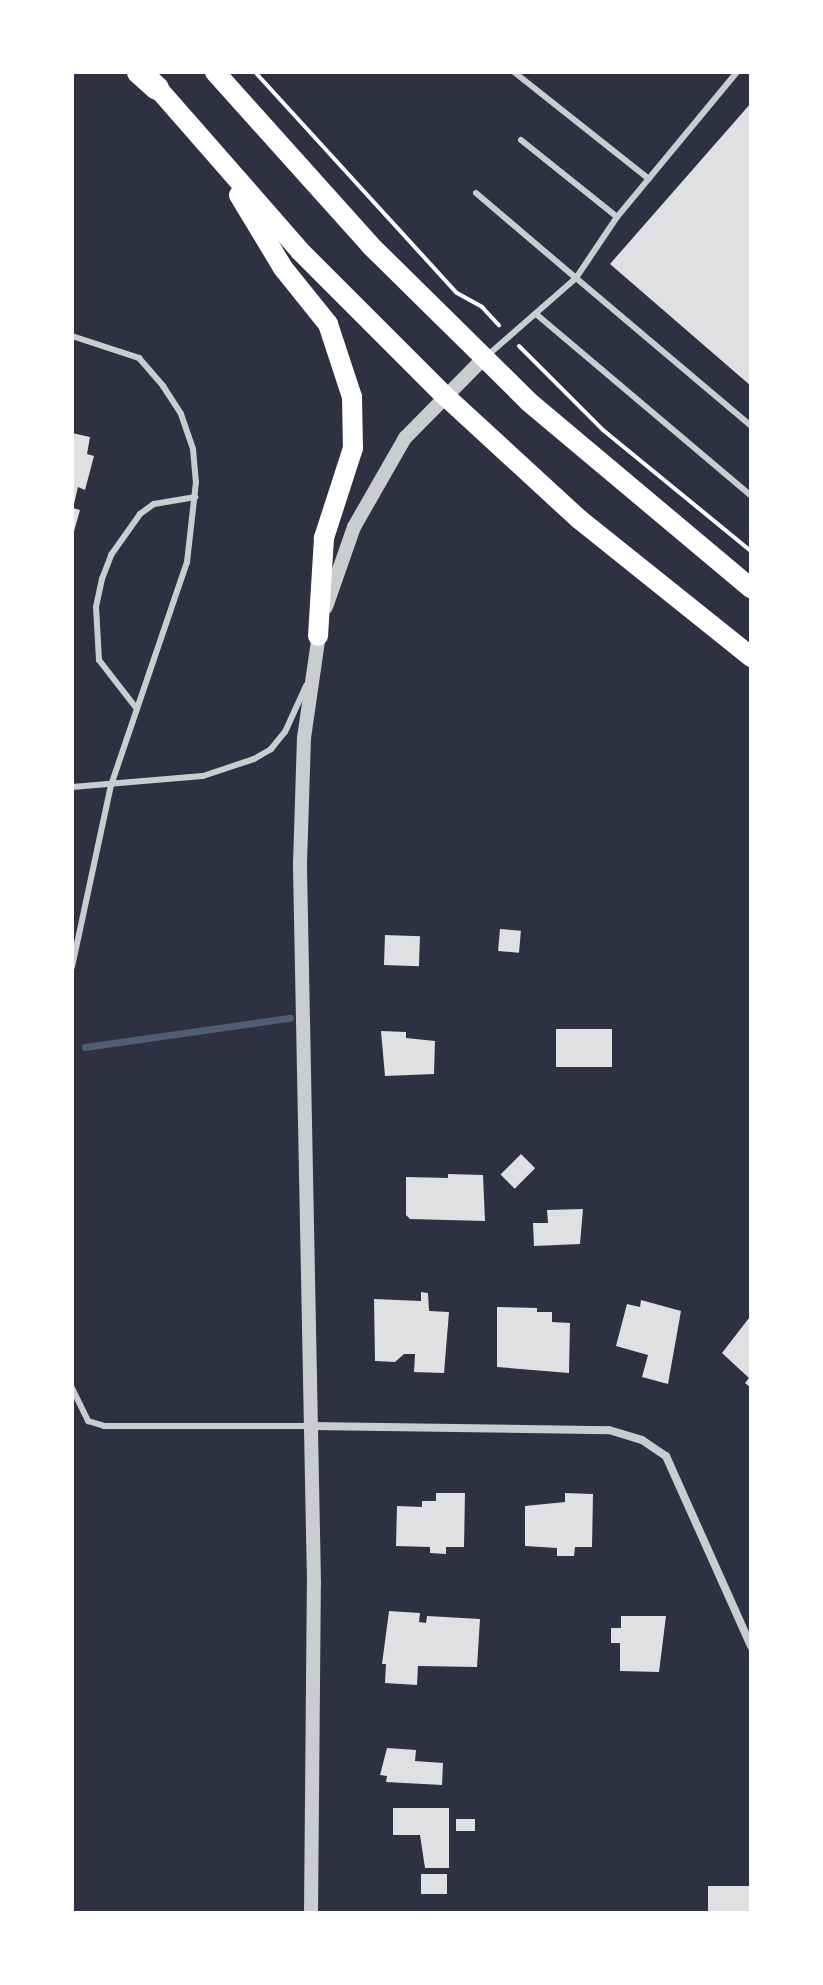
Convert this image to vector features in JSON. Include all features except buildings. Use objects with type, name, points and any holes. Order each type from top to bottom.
[{"type":"main road","points":[[215,72],[370,245],[484,358],[601,466],[751,588]]},
{"type":"main road","points":[[146,77],[311,262],[443,394],[579,519],[751,657]]},
{"type":"main road","points":[[211,151],[283,268],[328,324],[347,374],[353,448],[324,538],[318,636]]},
{"type":"street","points":[[311,1913],[311,1426],[300,864],[310,675],[340,563],[377,481],[405,438],[443,394],[484,358]]},
{"type":"street","points":[[311,1426],[609,1430],[642,1440],[666,1456],[751,1646]]},
{"type":"lane","points":[[514,72],[649,179]]},
{"type":"lane","points":[[484,358],[576,278],[617,217],[737,72]]},
{"type":"lane","points":[[521,140],[617,217]]},
{"type":"lane","points":[[476,193],[751,426]]},
{"type":"lane","points":[[536,314],[751,496]]},
{"type":"lane","points":[[72,336],[139,358],[163,386],[181,414],[193,449],[195,497],[187,562],[111,785],[72,967]]},
{"type":"lane","points":[[137,709],[99,660],[96,607],[102,579],[111,555],[140,514],[154,504],[195,497]]},
{"type":"lane","points":[[72,787],[203,776],[254,759],[271,749],[285,732],[310,675]]},
{"type":"lane","points":[[72,1388],[88,1421],[104,1426],[311,1426]]},
{"type":"path","points":[[255,72],[390,224],[457,293],[482,307],[603,430],[751,551]]},
{"type":"waterway","points":[[85,1047],[290,1018]]}]
